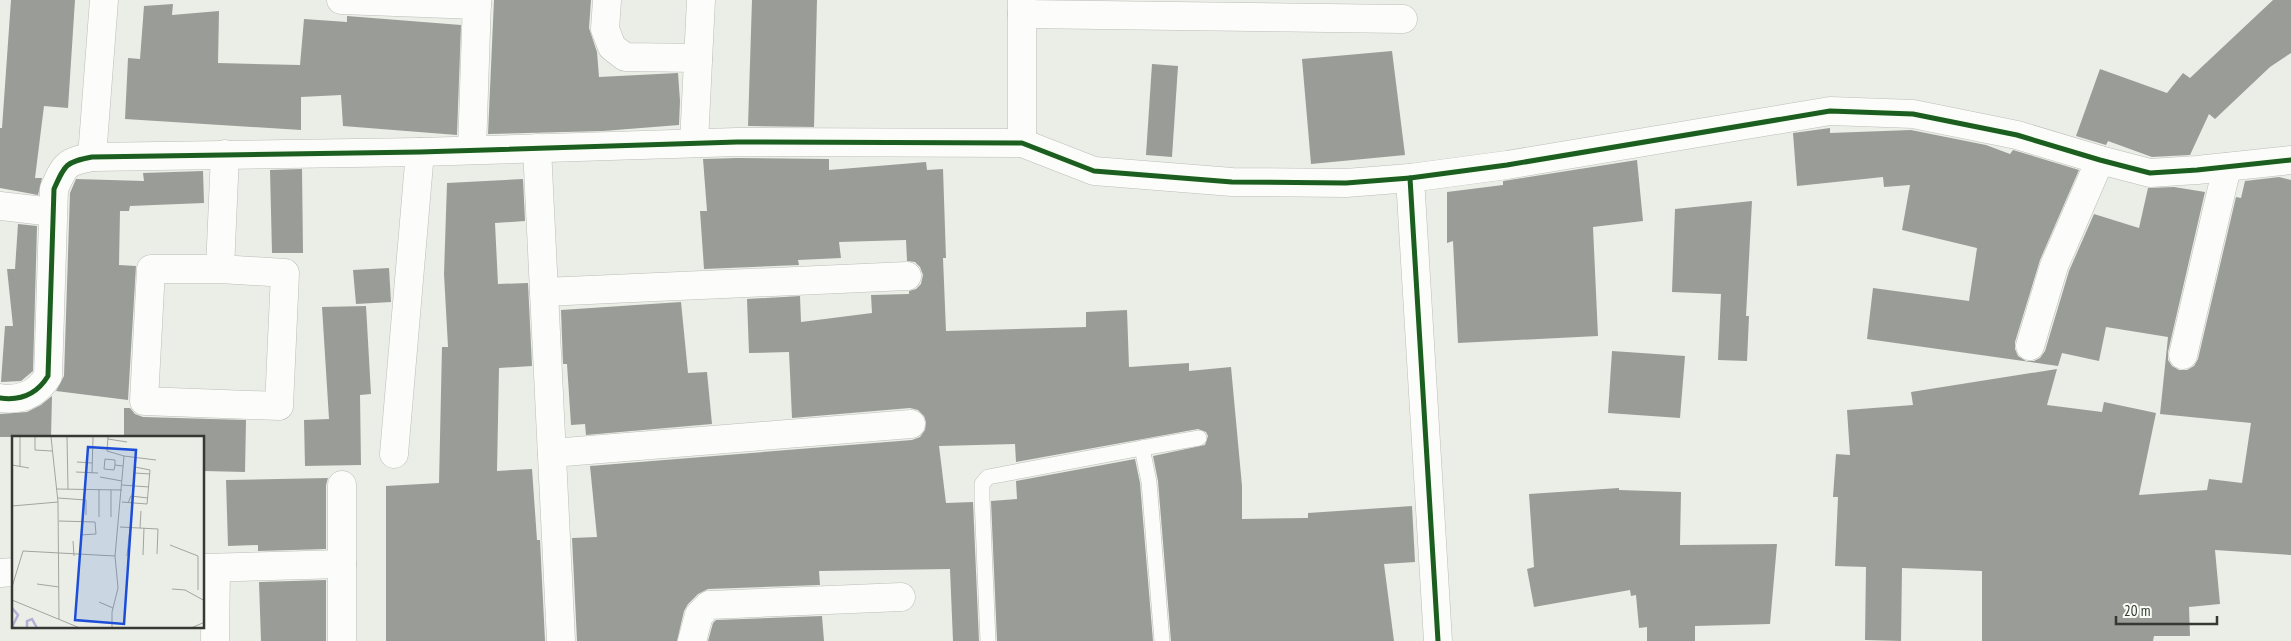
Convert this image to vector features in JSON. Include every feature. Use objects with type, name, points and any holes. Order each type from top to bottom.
[{"type":"street","points":[[92,158],[104,0]]},
{"type":"street","points":[[341,0],[477,2],[472,150]]},
{"type":"street","points":[[606,0],[605,29],[612,47],[625,57],[698,58]]},
{"type":"street","points":[[694,143],[701,0]]},
{"type":"street","points":[[1022,143],[1022,7],[1403,19]]},
{"type":"street","points":[[0,398],[31,394],[40,388],[48,376],[54,189],[63,168],[70,162],[92,158],[225,154],[420,152],[694,143],[1022,143],[1094,171],[1232,182],[1346,183],[1410,178],[1507,165],[1830,110],[1913,114],[2038,140],[2100,160],[2150,173],[2291,160]]},
{"type":"street","points":[[537,148],[561,641]]},
{"type":"street","points":[[394,454],[420,152]]},
{"type":"street","points":[[220,269],[225,154]]},
{"type":"street","points":[[2030,346],[2054,266],[2100,160]]},
{"type":"street","points":[[2183,356],[2227,167]]},
{"type":"street","points":[[1410,178],[1438,641]]},
{"type":"street","points":[[0,206],[53,212]]},
{"type":"street","points":[[151,269],[220,269],[285,273],[279,406],[144,401],[151,269]]},
{"type":"street","points":[[544,292],[907,276]]},
{"type":"street","points":[[552,453],[911,424]]},
{"type":"street","points":[[342,485],[342,641]]},
{"type":"street","points":[[215,641],[210,568],[342,564]]},
{"type":"street","points":[[692,641],[699,615],[709,605],[901,597]]},
{"type":"lane","points":[[988,641],[982,484],[988,477],[1199,438]]},
{"type":"lane","points":[[1142,448],[1149,482],[1162,641]]},
{"type":"building","points":[[11,0],[75,0],[68,108],[44,106],[35,178],[42,178],[38,195],[0,188],[0,128],[2,128]]},
{"type":"building","points":[[494,0],[591,0],[589,28],[597,52],[599,77],[678,73],[679,125],[603,131],[488,134]]},
{"type":"building","points":[[752,0],[817,0],[814,127],[748,126]]},
{"type":"building","points":[[2273,0],[2291,0],[2291,53],[2270,67],[2215,119],[2209,114],[2190,155],[2152,157],[2108,141],[2106,145],[2076,136],[2100,69],[2167,93],[2183,73],[2190,78]]},
{"type":"building","points":[[173,4],[172,15],[219,11],[218,63],[300,65],[304,19],[347,22],[347,16],[461,25],[457,135],[343,126],[341,95],[301,97],[301,130],[125,119],[128,58],[140,59],[144,6]]},
{"type":"building","points":[[1392,51],[1405,155],[1311,164],[1302,59]]},
{"type":"building","points":[[1152,64],[1178,66],[1172,157],[1146,155]]},
{"type":"building","points":[[1830,128],[1830,133],[1911,130],[1986,145],[2010,154],[2013,150],[2079,170],[2040,260],[2015,342],[2018,356],[2026,361],[2034,361],[2040,358],[2045,351],[2069,271],[2094,214],[2139,228],[2148,188],[2174,187],[2205,192],[2168,352],[2168,360],[2172,366],[2179,370],[2187,370],[2194,366],[2198,359],[2236,197],[2241,198],[2245,181],[2279,177],[2291,180],[2291,555],[2215,550],[2220,604],[2189,607],[2190,636],[2154,636],[2153,641],[1982,641],[1982,571],[1902,568],[1901,641],[1865,640],[1866,567],[1835,566],[1838,497],[1833,497],[1836,454],[1850,455],[1847,410],[1913,405],[1911,392],[2057,369],[2047,405],[2102,412],[2104,402],[2156,413],[2139,495],[2207,490],[2209,479],[2242,483],[2251,423],[2160,414],[2168,337],[2106,327],[2099,361],[2062,353],[2058,366],[1867,339],[1873,288],[1969,301],[1977,248],[1902,230],[1910,185],[1884,187],[1883,177],[1797,186],[1793,133]]},
{"type":"building","points":[[703,159],[829,159],[829,170],[926,162],[927,170],[943,169],[946,258],[943,258],[946,331],[1086,327],[1086,312],[1127,310],[1129,367],[1189,363],[1189,371],[1231,367],[1242,486],[1242,519],[1308,518],[1308,513],[1412,506],[1415,562],[1384,564],[1394,641],[1171,641],[1158,481],[1153,456],[1205,445],[1208,436],[1206,432],[1198,429],[1016,462],[1015,444],[939,446],[946,503],[973,502],[979,641],[953,641],[950,569],[819,571],[820,585],[708,589],[698,594],[688,604],[684,611],[677,641],[577,641],[572,538],[597,537],[590,466],[912,440],[920,437],[925,430],[926,422],[924,416],[918,410],[910,408],[792,418],[789,352],[749,353],[747,299],[800,296],[801,322],[872,313],[871,295],[909,294],[909,291],[916,289],[921,284],[923,275],[920,267],[915,262],[907,261],[906,240],[839,242],[841,258],[798,260],[799,265],[704,269],[700,211],[707,211]]},
{"type":"building","points":[[1637,160],[1643,221],[1593,227],[1598,336],[1458,343],[1453,241],[1447,243],[1447,192],[1503,185],[1503,181]]},
{"type":"building","points":[[302,169],[303,253],[272,253],[270,170]]},
{"type":"building","points":[[203,171],[204,203],[130,206],[129,211],[120,211],[119,265],[136,266],[128,400],[56,391],[64,376],[70,193],[76,179],[144,181],[143,173]]},
{"type":"building","points":[[523,179],[525,221],[495,223],[498,284],[528,283],[532,366],[499,368],[497,471],[532,469],[537,540],[540,540],[545,641],[386,641],[386,486],[439,483],[442,347],[448,347],[444,274],[447,183]]},
{"type":"building","points":[[1752,201],[1746,316],[1749,316],[1747,361],[1718,360],[1721,294],[1672,292],[1675,209]]},
{"type":"building","points":[[18,224],[37,226],[33,371],[21,381],[1,382],[5,326],[13,326],[7,269],[15,269]]},
{"type":"building","points":[[389,268],[391,302],[356,304],[353,270]]},
{"type":"building","points":[[681,302],[688,373],[707,372],[712,424],[586,435],[585,424],[571,425],[567,364],[563,364],[561,310]]},
{"type":"building","points":[[366,306],[371,394],[360,395],[361,465],[305,466],[304,420],[329,419],[322,307]]},
{"type":"building","points":[[1612,351],[1685,356],[1680,418],[1608,413]]},
{"type":"building","points":[[52,396],[51,436],[0,437],[0,414],[27,412],[41,405]]},
{"type":"building","points":[[124,408],[130,408],[135,414],[143,417],[246,420],[245,472],[205,471],[205,436],[124,436]]},
{"type":"building","points":[[1135,459],[1140,483],[1153,641],[997,641],[991,501],[1017,499],[1016,481]]},
{"type":"building","points":[[328,478],[326,485],[326,549],[258,551],[258,545],[228,546],[226,480]]},
{"type":"building","points":[[1619,488],[1619,490],[1681,492],[1680,545],[1777,544],[1770,624],[1695,626],[1695,641],[1647,641],[1647,627],[1639,628],[1636,595],[1631,596],[1630,590],[1534,607],[1527,569],[1534,567],[1529,494]]},
{"type":"building","points":[[326,580],[326,641],[261,641],[259,582]]},
{"type":"building","points":[[822,616],[824,641],[708,641],[713,623],[716,620]]},
{"type":"cycle path","points":[[1438,641],[1410,178],[1507,165],[1830,111],[1913,114],[2017,135],[2150,173],[2291,160]]},
{"type":"cycle path","points":[[0,398],[8,399],[28,395],[34,392],[48,376],[54,189],[67,165],[92,157],[420,152],[737,142],[1022,143],[1094,171],[1232,182],[1346,183],[1410,178]]}]
